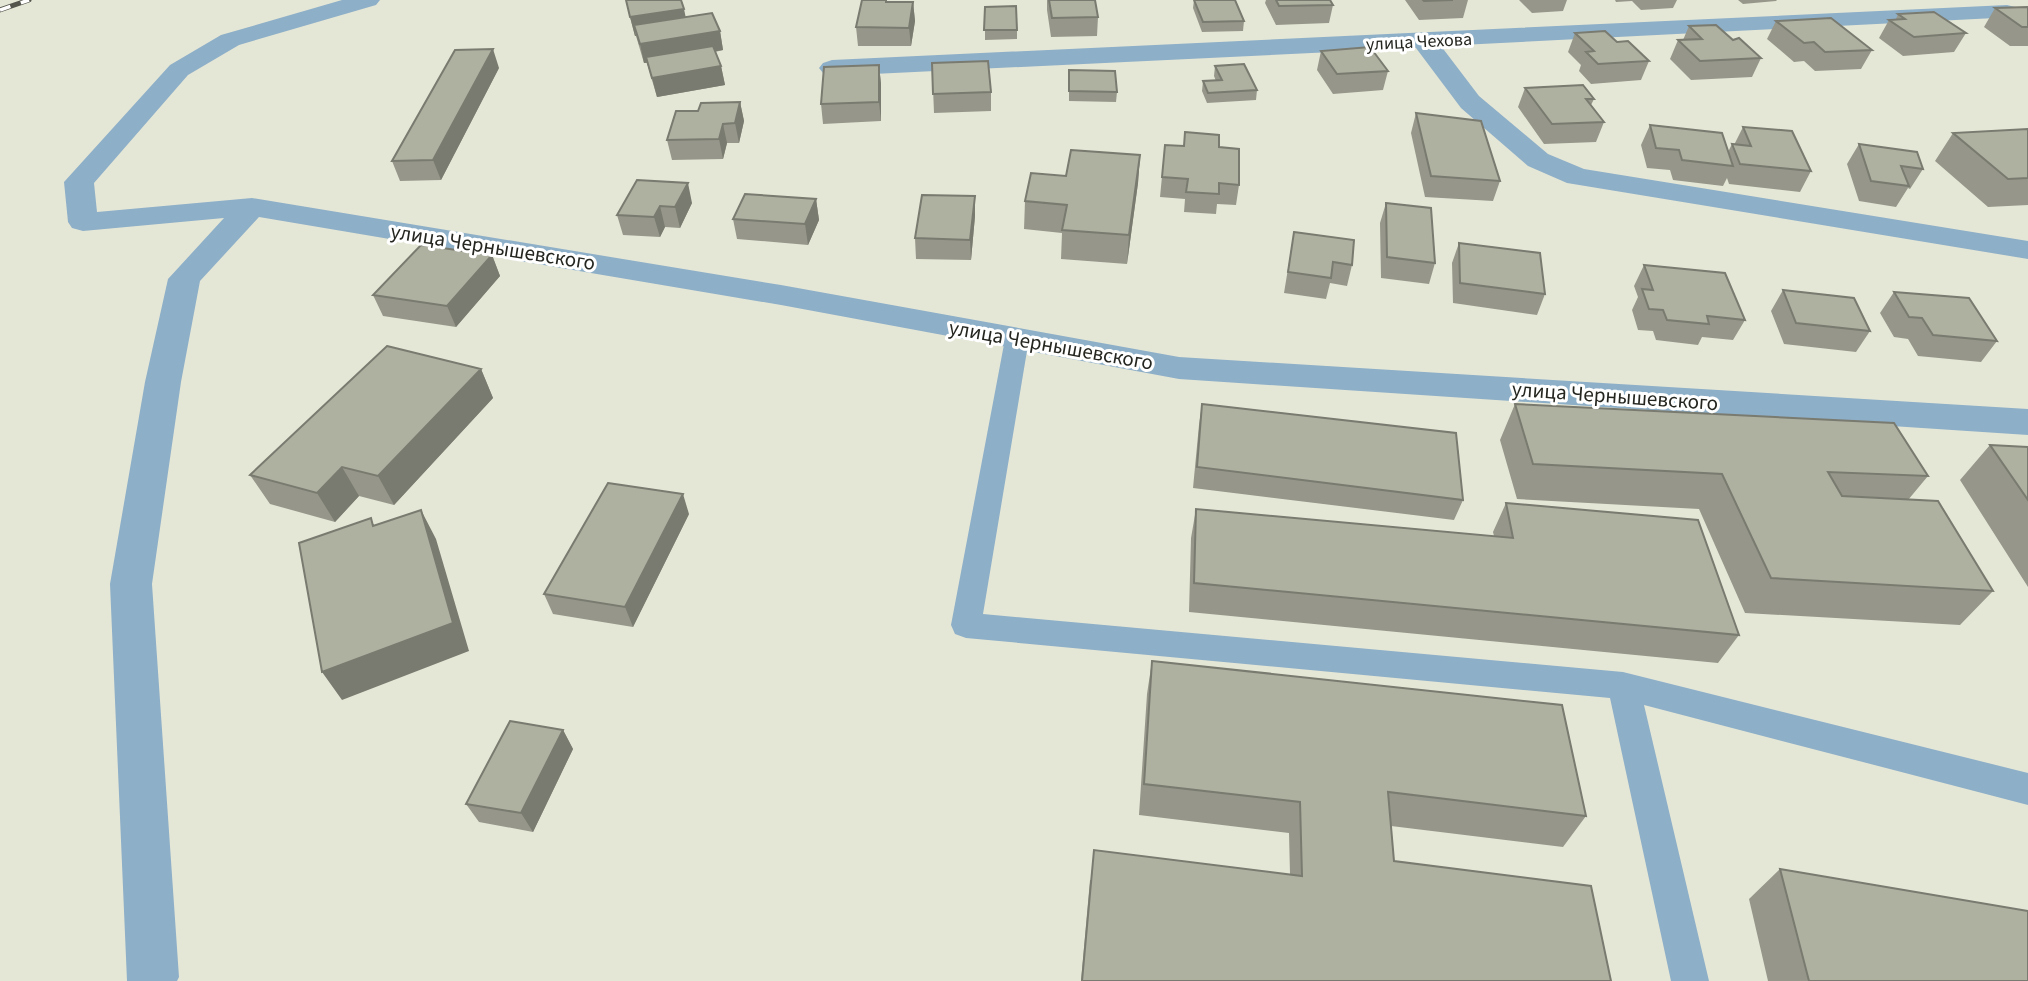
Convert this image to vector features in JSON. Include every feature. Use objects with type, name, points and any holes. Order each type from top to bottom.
[{"type":"street","name":"улица Чернышевского","points":[[369,0],[230,40],[179,70],[79,182],[83,222],[252,207],[780,295],[1179,368],[2028,422]]},
{"type":"street","name":"улица Чехова","points":[[832,68],[1425,42],[2007,12]]},
{"type":"street","points":[[1425,42],[1470,102],[1538,160],[1577,177],[2028,250]]},
{"type":"street","points":[[152,976],[131,584],[163,382],[184,279],[252,207]]},
{"type":"lane","points":[[1017,339],[966,625],[1623,686],[2028,789]]},
{"type":"lane","points":[[1623,686],[1690,981]]},
{"type":"building","points":[[626,0],[681,0],[684,9],[630,17]]},
{"type":"building","points":[[862,0],[913,2],[909,28],[856,27]]},
{"type":"building","points":[[1049,0],[1095,0],[1098,17],[1052,18]]},
{"type":"building","points":[[1194,0],[1235,0],[1244,21],[1203,22]]},
{"type":"building","points":[[1276,0],[1330,0],[1333,5],[1279,6]]},
{"type":"building","points":[[1016,6],[1017,30],[984,30],[985,7]]},
{"type":"building","points":[[2028,7],[2028,27],[2022,27],[1995,8]]},
{"type":"building","points":[[1934,12],[1966,33],[1914,37],[1889,20],[1905,19],[1898,14]]},
{"type":"building","points":[[712,13],[720,31],[640,44],[634,25]]},
{"type":"building","points":[[1831,18],[1872,50],[1825,52],[1814,42],[1804,43],[1776,21]]},
{"type":"building","points":[[1716,25],[1733,40],[1739,38],[1761,58],[1700,61],[1678,40],[1702,39],[1689,26]]},
{"type":"building","points":[[1605,31],[1617,42],[1628,41],[1649,61],[1598,64],[1586,52],[1594,51],[1575,33]]},
{"type":"building","points":[[713,46],[721,66],[652,78],[646,57]]},
{"type":"building","points":[[1370,47],[1388,71],[1337,74],[1321,51]]},
{"type":"building","points":[[493,49],[433,160],[392,161],[455,50]]},
{"type":"building","points":[[988,61],[991,92],[933,94],[932,63]]},
{"type":"building","points":[[1244,64],[1257,90],[1208,93],[1203,81],[1222,80],[1215,66]]},
{"type":"building","points":[[879,65],[879,102],[821,104],[824,67]]},
{"type":"building","points":[[1069,70],[1115,71],[1117,92],[1069,91]]},
{"type":"building","points":[[1583,85],[1594,99],[1586,99],[1604,122],[1552,124],[1525,88]]},
{"type":"building","points":[[740,102],[735,123],[723,124],[719,139],[667,140],[676,111],[698,111],[701,103]]},
{"type":"building","points":[[1416,113],[1481,121],[1500,181],[1431,176]]},
{"type":"building","points":[[1650,125],[1722,133],[1733,166],[1682,160],[1679,150],[1656,148]]},
{"type":"building","points":[[1743,127],[1792,131],[1811,171],[1740,164],[1732,144],[1751,146]]},
{"type":"building","points":[[2028,129],[2028,178],[2008,179],[1953,133]]},
{"type":"building","points":[[1185,132],[1219,135],[1219,147],[1239,149],[1239,185],[1219,183],[1219,194],[1186,192],[1188,179],[1162,177],[1165,145],[1184,146]]},
{"type":"building","points":[[1859,144],[1917,152],[1923,169],[1901,166],[1909,186],[1871,181]]},
{"type":"building","points":[[1071,150],[1140,155],[1129,235],[1062,230],[1067,205],[1025,201],[1031,173],[1066,176]]},
{"type":"building","points":[[637,180],[688,183],[675,207],[660,206],[654,217],[617,215]]},
{"type":"building","points":[[745,194],[816,199],[805,224],[733,219]]},
{"type":"building","points":[[922,195],[975,196],[970,240],[915,238]]},
{"type":"building","points":[[1386,203],[1431,208],[1435,263],[1387,257]]},
{"type":"building","points":[[1294,232],[1354,240],[1352,265],[1333,262],[1331,278],[1288,272]]},
{"type":"building","points":[[1459,243],[1540,253],[1545,294],[1460,283]]},
{"type":"building","points":[[421,245],[492,255],[447,306],[373,295]]},
{"type":"building","points":[[1644,265],[1725,273],[1745,320],[1707,316],[1709,324],[1667,320],[1663,310],[1649,309],[1642,289],[1653,290]]},
{"type":"building","points":[[1783,290],[1854,298],[1870,331],[1796,323]]},
{"type":"building","points":[[1894,292],[1969,298],[1997,341],[1933,335],[1922,318],[1909,317]]},
{"type":"building","points":[[387,346],[481,369],[378,476],[342,467],[317,493],[250,475]]},
{"type":"building","points":[[1202,404],[1456,433],[1463,500],[1197,467]]},
{"type":"building","points":[[1515,404],[1894,423],[1928,476],[1828,472],[1842,496],[1938,501],[1993,591],[1771,578],[1722,474],[1533,464]]},
{"type":"building","points":[[1990,445],[2028,447],[2028,500]]},
{"type":"building","points":[[608,483],[683,494],[625,607],[544,594]]},
{"type":"building","points":[[1506,503],[1698,520],[1739,635],[1194,583],[1196,509],[1513,538]]},
{"type":"building","points":[[421,510],[453,623],[322,672],[299,543],[371,518],[373,526]]},
{"type":"building","points":[[1152,661],[1562,705],[1586,816],[1388,792],[1394,861],[1591,886],[1611,981],[1082,981],[1094,850],[1302,876],[1300,802],[1144,784]]},
{"type":"building","points":[[510,721],[563,730],[521,813],[466,804]]},
{"type":"building","points":[[1780,869],[2028,911],[2028,981],[1809,981]]},
{"type":"railway","points":[[0,10],[29,0]]}]
